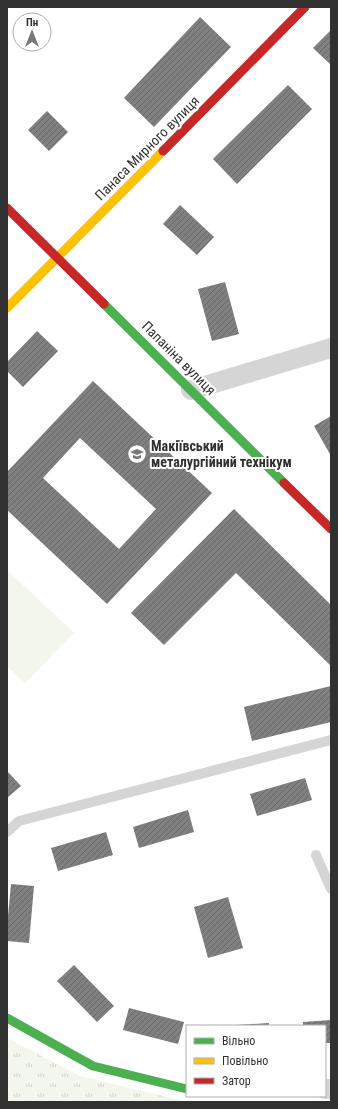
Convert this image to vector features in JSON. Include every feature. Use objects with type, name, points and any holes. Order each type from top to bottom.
[{"type":"street","name":"Панаса Мирного вулиця","points":[[7,308],[305,7]]},
{"type":"street","name":"Папаніна вулиця","points":[[7,208],[331,529]]},
{"type":"street","points":[[191,390],[331,348]]},
{"type":"street","points":[[7,1018],[93,1066],[186,1089]]},
{"type":"lane","points":[[7,832],[19,821],[331,740]]},
{"type":"lane","points":[[316,855],[331,888]]},
{"type":"green space","points":[[7,570],[74,633],[25,683],[7,666]]},
{"type":"green space","points":[[7,1038],[80,1076],[187,1102],[7,1102]]},
{"type":"building","points":[[200,17],[231,47],[154,127],[124,98]]},
{"type":"building","points":[[331,30],[331,65],[313,48]]},
{"type":"building","points":[[288,85],[312,109],[237,184],[213,159]]},
{"type":"building","points":[[47,111],[68,132],[49,151],[28,130]]},
{"type":"building","points":[[180,205],[214,237],[197,255],[163,224]]},
{"type":"building","points":[[225,282],[239,334],[212,341],[198,289]]},
{"type":"building","points":[[37,331],[58,351],[23,387],[7,371],[7,362]]},
{"type":"building","points":[[93,381],[212,493],[107,604],[7,510],[7,472]],"holes":[[[80,438],[156,509],[119,549],[43,478]]]},
{"type":"building","points":[[331,416],[331,456],[314,426]]},
{"type":"building","points":[[234,509],[331,605],[331,666],[236,573],[164,645],[131,613]]},
{"type":"building","points":[[331,686],[331,722],[252,741],[244,707]]},
{"type":"building","points":[[7,771],[21,786],[7,798]]},
{"type":"building","points":[[305,778],[312,800],[257,816],[250,794]]},
{"type":"building","points":[[188,810],[194,832],[139,848],[133,827]]},
{"type":"building","points":[[106,832],[113,855],[58,871],[51,848]]},
{"type":"building","points":[[11,884],[34,886],[29,943],[7,941]]},
{"type":"building","points":[[228,897],[243,948],[208,958],[194,907]]},
{"type":"building","points":[[74,965],[114,1006],[97,1022],[57,981]]},
{"type":"building","points":[[129,1008],[184,1022],[178,1044],[123,1030]]},
{"type":"building","points":[[331,1020],[331,1043],[326,1043],[326,1025],[303,1025],[303,1022]]},
{"type":"building","points":[[269,1023],[269,1025],[236,1025]]},
{"type":"traffic: fast","points":[[104,304],[284,483]]},
{"type":"traffic: fast","points":[[7,1018],[93,1066],[186,1089]]},
{"type":"traffic: slow","points":[[7,308],[163,151]]},
{"type":"traffic: jam","points":[[163,151],[305,7]]},
{"type":"traffic: jam","points":[[7,208],[104,304]]},
{"type":"traffic: jam","points":[[284,483],[331,529]]},
{"type":"place","name":"Макіївський металургійний технікум","points":[[137,454]]}]
